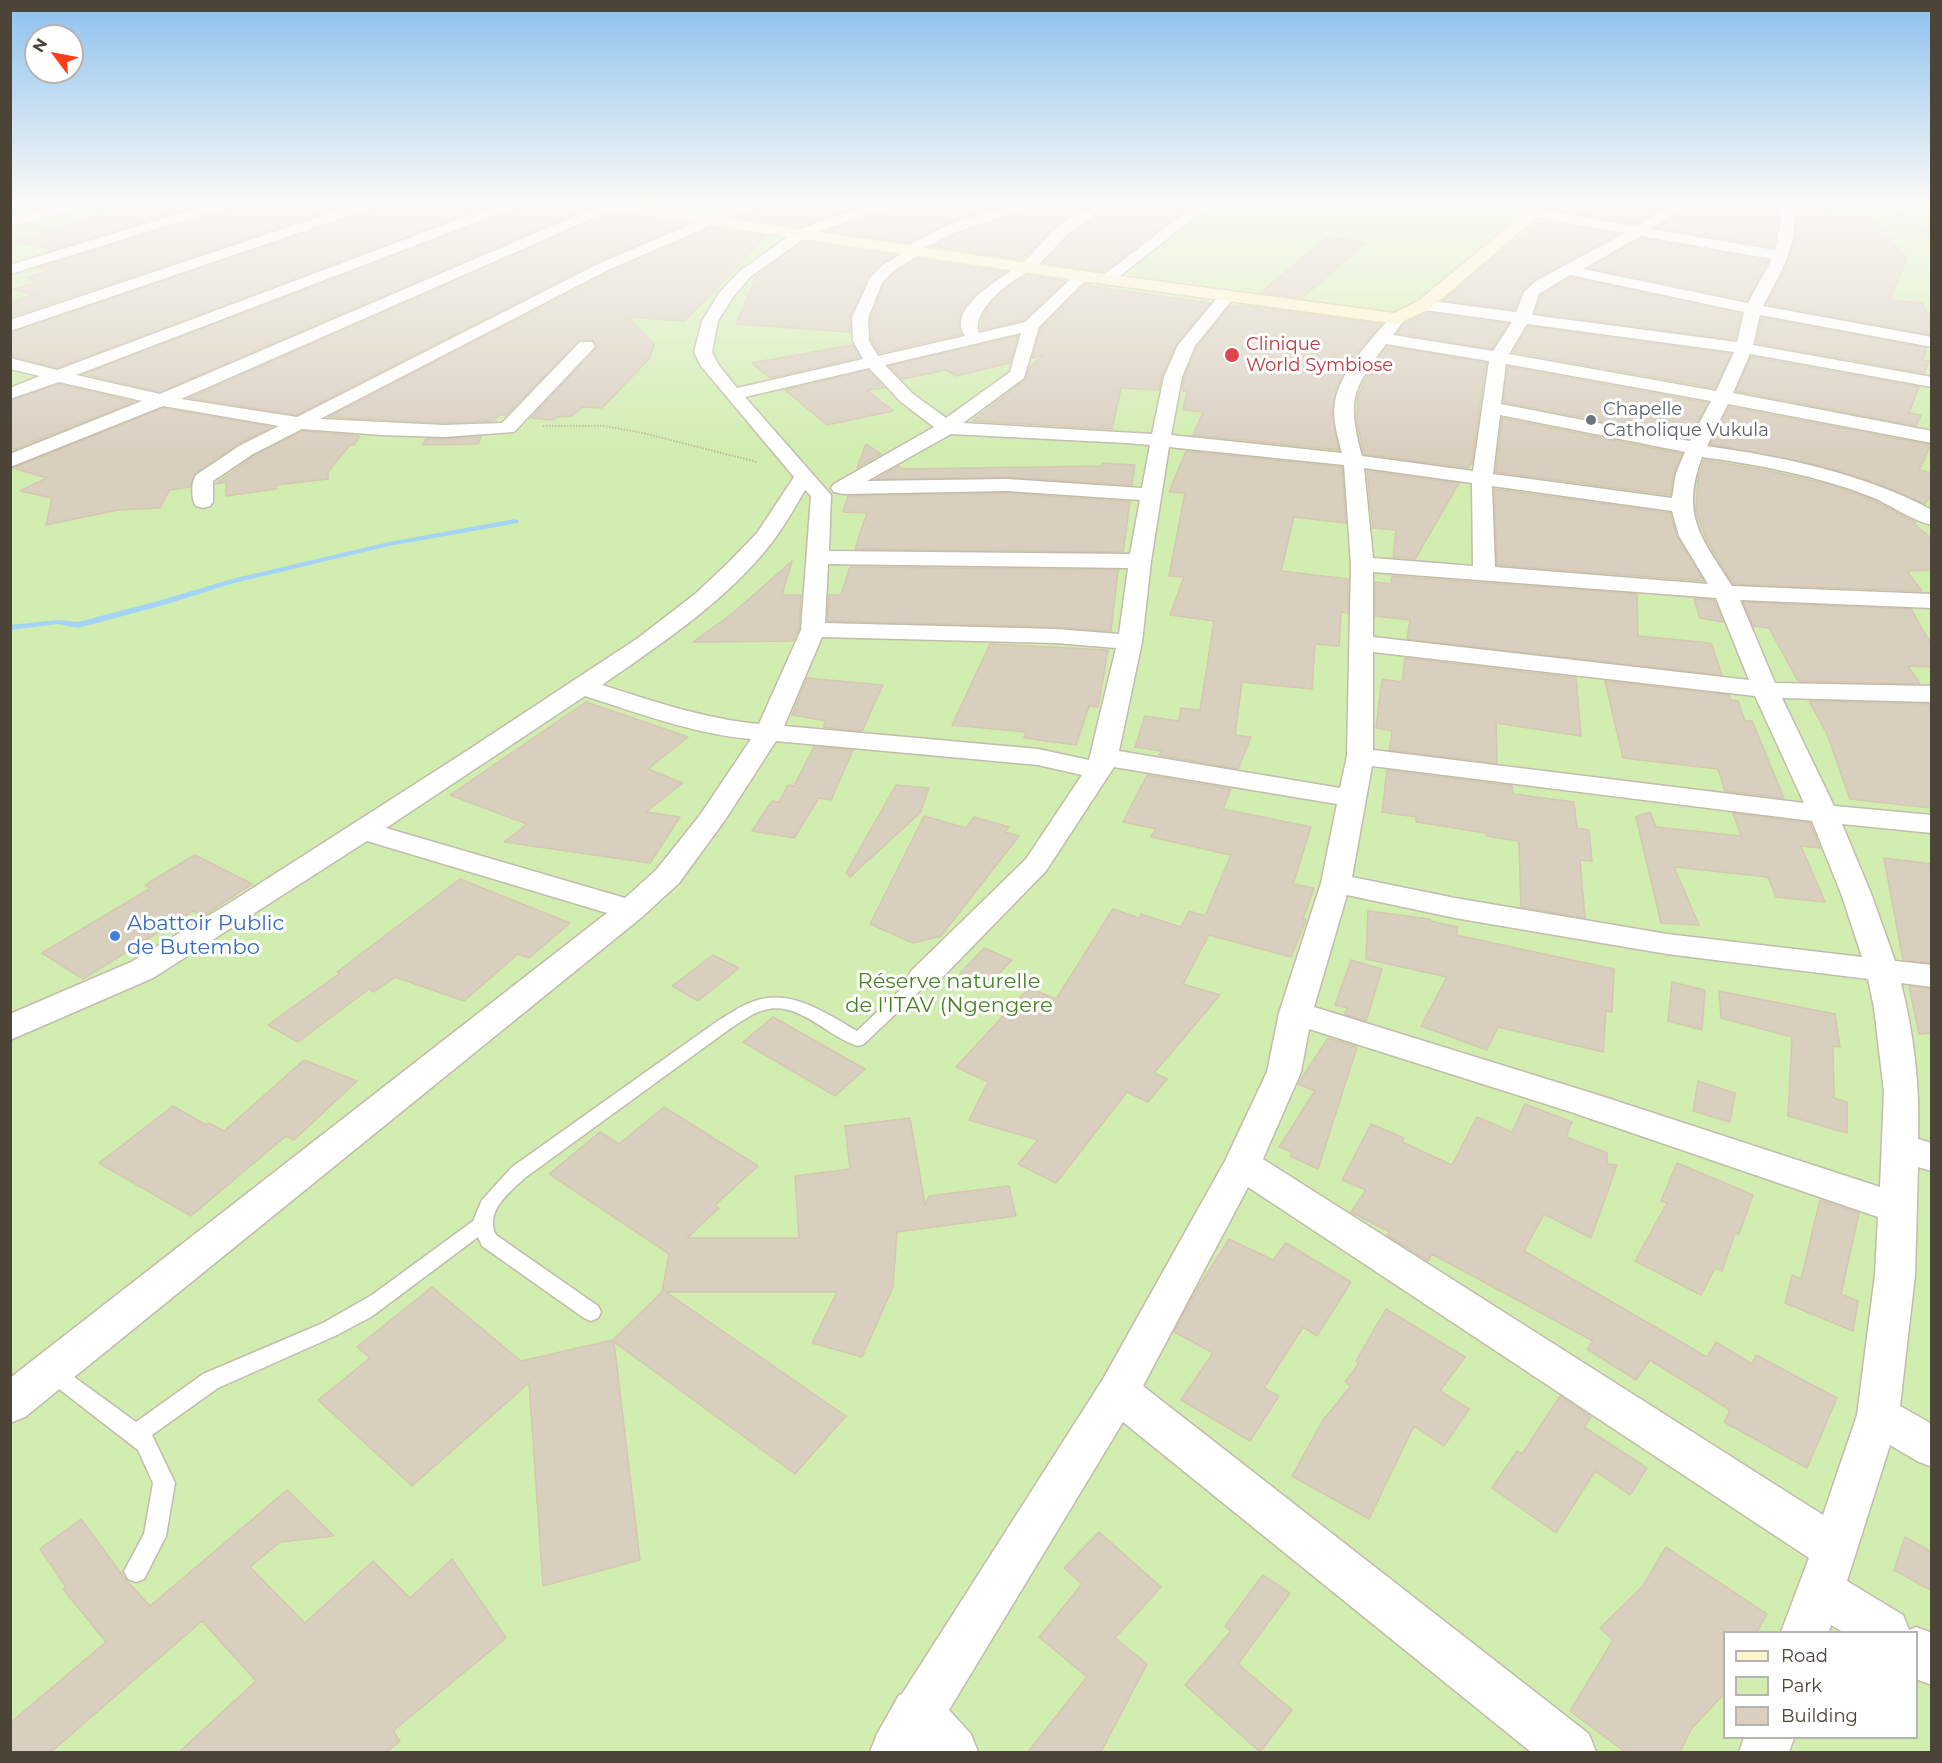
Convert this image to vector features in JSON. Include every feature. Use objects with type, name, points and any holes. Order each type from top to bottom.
[{"type":"street","points":[[10,326],[123,287]]},
{"type":"street","points":[[10,394],[289,287]]},
{"type":"street","points":[[10,461],[162,400],[425,287]]},
{"type":"street","points":[[203,502],[202,479],[246,450],[563,287]]},
{"type":"street","points":[[733,287],[710,321],[703,352],[710,366],[771,440],[822,486],[1007,485],[1152,495]]},
{"type":"street","points":[[872,287],[860,318],[861,341],[873,362],[917,406],[946,428],[1160,440],[1353,459],[1681,506]]},
{"type":"street","points":[[975,339],[970,334],[968,326],[976,308],[985,297],[999,287]]},
{"type":"street","points":[[10,1028],[142,970],[239,911],[583,687],[657,636],[703,599],[765,537],[822,486],[946,428],[1018,374],[1031,326],[1071,287]]},
{"type":"street","points":[[1165,287],[1228,295],[1391,329],[1498,357],[1932,437]]},
{"type":"street","points":[[953,1752],[906,1733],[1118,1392],[1242,1164],[1284,1072],[1296,1013],[1336,883],[1360,756],[1362,564],[1353,459],[1346,430],[1344,403],[1353,377],[1391,329],[1445,287]]},
{"type":"street","points":[[1484,573],[1482,477],[1498,357],[1523,317],[1532,292],[1539,287]]},
{"type":"street","points":[[1649,287],[1932,342]]},
{"type":"street","points":[[1764,287],[1753,309],[1744,348],[1722,398],[1695,449],[1686,473],[1681,506],[1690,536],[1725,592],[1857,896],[1882,970],[1891,1008],[1902,1092],[1916,1152],[1897,1208],[1895,1275],[1878,1415],[1820,1591]]},
{"type":"street","points":[[923,978],[1036,865],[1101,763],[1130,642],[1140,561],[1173,376],[1180,358],[1195,334],[1228,295]]},
{"type":"street","points":[[1424,305],[1744,348],[1932,382]]},
{"type":"street","points":[[733,394],[1031,326]]},
{"type":"street","points":[[10,363],[162,400],[297,423],[419,431],[507,428],[586,346]]},
{"type":"street","points":[[1490,407],[1766,462],[1829,477],[1891,498],[1932,519]]},
{"type":"street","points":[[10,1404],[632,910],[676,867],[711,820],[769,731],[813,630],[822,486]]},
{"type":"street","points":[[818,557],[931,561],[1140,561]]},
{"type":"street","points":[[1362,564],[1725,592],[1932,601]]},
{"type":"street","points":[[813,630],[1046,636],[1130,642]]},
{"type":"street","points":[[1361,643],[1766,690],[1932,694]]},
{"type":"street","points":[[583,687],[655,710],[731,729],[1101,763],[1353,798]]},
{"type":"street","points":[[1360,756],[1823,814],[1932,824]]},
{"type":"street","points":[[361,831],[632,910]]},
{"type":"street","points":[[1336,883],[1455,908],[1667,944],[1932,976]]},
{"type":"street","points":[[1296,1013],[1572,1100],[1897,1208]]},
{"type":"street","points":[[1242,1164],[1820,1591],[1884,1631]]},
{"type":"street","points":[[1118,1392],[1571,1752]]},
{"type":"street","points":[[1878,1415],[1932,1447]]},
{"type":"street","points":[[1918,1652],[1932,1661]]},
{"type":"lane","points":[[591,1312],[489,1240],[482,1225],[485,1212],[497,1194],[519,1172],[725,1024],[762,1004],[783,1004],[808,1012],[858,1040],[923,978]]},
{"type":"lane","points":[[136,1435],[174,1405],[220,1376],[331,1328],[364,1310],[482,1225]]},
{"type":"lane","points":[[52,1372],[146,1443],[164,1483],[155,1536],[136,1571]]},
{"type":"path","points":[[507,428],[604,426],[643,433],[822,486]]},
{"type":"green space","name":"Réserve naturelle de l'ITAV (Ngengere","points":[[11,287],[1931,287],[1931,1752],[11,1752]]},
{"type":"building","points":[[100,287],[10,317],[10,302],[34,295],[14,289]]},
{"type":"building","points":[[145,287],[272,287],[57,368],[10,356],[10,333]]},
{"type":"building","points":[[311,287],[404,287],[160,392],[84,374]]},
{"type":"building","points":[[440,287],[547,287],[297,415],[189,398]]},
{"type":"building","points":[[579,287],[717,287],[685,321],[628,317],[654,344],[650,358],[602,408],[582,407],[572,416],[557,417],[554,420],[531,418],[597,347],[592,340],[580,340],[506,415],[500,415],[493,421],[444,423],[328,417]]},
{"type":"building","points":[[752,287],[863,287],[850,317],[850,332],[736,324]]},
{"type":"building","points":[[883,287],[987,287],[969,301],[962,312],[959,324],[962,334],[879,353],[872,341],[870,318]]},
{"type":"building","points":[[1058,287],[1024,320],[981,330],[983,316],[989,306],[1006,289]]},
{"type":"building","points":[[1082,287],[1098,287],[1210,303],[1176,344],[1162,376],[1159,390],[1121,388],[1112,429],[972,421],[1025,380],[1029,368],[1043,355],[1032,358],[1041,328]]},
{"type":"building","points":[[1267,287],[1314,287],[1302,298],[1260,293]]},
{"type":"building","points":[[1459,287],[1526,287],[1522,291],[1515,310],[1444,300]]},
{"type":"building","points":[[1553,287],[1617,287],[1741,314],[1735,340],[1535,313],[1541,295]]},
{"type":"building","points":[[1684,287],[1754,287],[1747,300]]},
{"type":"building","points":[[1775,287],[1895,287],[1890,300],[1923,303],[1926,313],[1932,314],[1932,335],[1766,304]]},
{"type":"building","points":[[1241,305],[1381,324],[1348,366],[1336,389],[1332,415],[1339,450],[1193,435],[1203,412],[1183,410],[1187,392],[1182,391],[1184,378],[1197,347],[1230,306]]},
{"type":"building","points":[[1427,313],[1508,324],[1492,349],[1397,333],[1405,323]]},
{"type":"building","points":[[1762,318],[1927,348],[1922,360],[1929,361],[1924,373],[1756,343]]},
{"type":"building","points":[[1528,326],[1731,354],[1715,388],[1513,352]]},
{"type":"building","points":[[1018,336],[1010,363],[956,376],[946,370],[902,379],[889,366]]},
{"type":"building","points":[[852,345],[860,357],[770,378],[752,363]]},
{"type":"building","points":[[1387,346],[1486,363],[1472,462],[1468,468],[1364,454],[1357,421],[1358,396],[1368,374]]},
{"type":"building","points":[[1751,357],[1919,387],[1909,413],[1921,415],[1916,426],[1736,391]]},
{"type":"building","points":[[1508,367],[1708,403],[1689,438],[1503,402]]},
{"type":"building","points":[[868,370],[884,388],[867,390],[893,411],[827,425],[785,390]]},
{"type":"building","points":[[59,384],[134,402],[10,451],[10,401]]},
{"type":"building","points":[[1729,407],[1931,445],[1919,470],[1932,473],[1932,494],[1925,504],[1879,484],[1823,466],[1710,444]]},
{"type":"building","points":[[163,408],[272,427],[238,444],[195,473],[190,487],[170,490],[160,508],[118,510],[46,525],[52,498],[20,491],[47,478],[13,468]]},
{"type":"building","points":[[1502,418],[1682,454],[1674,472],[1670,495],[1496,472]]},
{"type":"building","points":[[302,431],[360,436],[328,472],[328,479],[276,485],[276,489],[226,496],[226,482],[215,484],[254,456]]},
{"type":"building","points":[[481,437],[478,444],[422,445],[426,439]]},
{"type":"building","points":[[866,444],[881,454],[857,468]]},
{"type":"building","points":[[1186,451],[1342,467],[1346,523],[1294,517],[1281,571],[1348,579],[1348,613],[1341,612],[1339,646],[1315,644],[1312,689],[1242,682],[1235,735],[1251,737],[1238,769],[1159,755],[1162,751],[1135,747],[1145,716],[1179,721],[1181,708],[1200,710],[1214,621],[1170,615],[1184,577],[1169,576],[1185,493],[1169,492]]},
{"type":"building","points":[[1704,460],[1828,484],[1868,498],[1915,522],[1914,524],[1932,539],[1932,570],[1907,571],[1922,591],[1733,584],[1706,539],[1696,511],[1698,478]]},
{"type":"building","points":[[1102,463],[1135,465],[1132,485],[1007,477],[876,479],[899,466],[903,469],[1102,466]]},
{"type":"building","points":[[1367,471],[1459,483],[1415,559],[1393,557],[1396,530],[1373,528]]},
{"type":"building","points":[[1494,489],[1670,513],[1677,537],[1704,581],[1497,565]]},
{"type":"building","points":[[1007,493],[1130,502],[1123,552],[855,549],[867,513],[843,512],[848,496]]},
{"type":"building","points":[[792,561],[782,595],[801,595],[799,629],[793,641],[693,642],[733,613]]},
{"type":"building","points":[[850,567],[1118,570],[1111,631],[1056,627],[827,621],[829,595],[841,595]]},
{"type":"building","points":[[1392,576],[1637,594],[1638,636],[1711,643],[1722,675],[1407,639],[1410,620],[1375,616],[1375,582],[1391,584]]},
{"type":"building","points":[[1694,599],[1714,600],[1723,622],[1700,618]]},
{"type":"building","points":[[1743,602],[1911,609],[1931,644],[1931,667],[1908,666],[1920,684],[1798,681],[1769,628],[1753,626]]},
{"type":"building","points":[[990,644],[1108,650],[1098,707],[1089,706],[1076,745],[1024,738],[1026,732],[952,725]]},
{"type":"building","points":[[1405,658],[1576,678],[1581,736],[1496,723],[1497,763],[1389,750],[1392,731],[1376,728],[1382,679],[1402,682]]},
{"type":"building","points":[[807,678],[883,685],[862,731],[823,727],[826,721],[792,715]]},
{"type":"building","points":[[1605,681],[1729,695],[1731,700],[1738,701],[1745,721],[1752,721],[1784,798],[1725,791],[1718,769],[1623,758]]},
{"type":"building","points":[[1809,701],[1932,704],[1932,808],[1850,799],[1827,734]]},
{"type":"building","points":[[586,702],[688,737],[648,769],[683,783],[646,812],[680,817],[650,863],[504,842],[527,824],[450,795]]},
{"type":"building","points":[[814,747],[853,750],[831,800],[819,798],[794,838],[752,831],[772,801],[779,802],[788,785],[794,786]]},
{"type":"building","points":[[1387,770],[1512,786],[1513,794],[1574,802],[1577,828],[1589,830],[1592,861],[1580,860],[1585,918],[1521,907],[1519,841],[1486,836],[1486,833],[1416,822],[1416,817],[1382,812]]},
{"type":"building","points":[[1147,775],[1231,789],[1223,809],[1311,827],[1293,884],[1314,888],[1303,919],[1306,920],[1291,957],[1209,935],[1183,984],[1220,995],[1154,1073],[1167,1079],[1148,1102],[1127,1092],[1056,1183],[1018,1164],[1038,1140],[969,1120],[988,1082],[956,1067],[1029,988],[1056,999],[1113,909],[1139,918],[1141,914],[1181,927],[1189,911],[1205,916],[1231,855],[1151,837],[1156,829],[1123,822]]},
{"type":"building","points":[[896,785],[929,788],[920,813],[850,877],[846,873]]},
{"type":"building","points":[[1650,812],[1656,827],[1741,836],[1733,813],[1810,823],[1820,848],[1801,846],[1825,902],[1776,897],[1768,877],[1674,867],[1699,925],[1661,923],[1636,817]]},
{"type":"building","points":[[924,816],[966,828],[974,817],[1009,827],[1005,832],[1019,836],[941,936],[913,943],[870,924]]},
{"type":"building","points":[[195,855],[252,884],[203,916],[193,911],[83,979],[42,953],[151,888],[145,885]]},
{"type":"building","points":[[1884,858],[1932,864],[1932,963],[1903,960]]},
{"type":"building","points":[[460,879],[570,923],[529,958],[518,954],[464,1001],[395,977],[374,992],[369,989],[298,1042],[268,1025],[340,973],[337,972]]},
{"type":"building","points":[[1368,911],[1430,919],[1430,921],[1458,927],[1456,935],[1614,969],[1612,1012],[1606,1011],[1603,1052],[1498,1027],[1487,1050],[1421,1026],[1447,977],[1366,959]]},
{"type":"building","points":[[984,948],[1012,960],[988,985],[960,973]]},
{"type":"building","points":[[713,955],[739,968],[698,1001],[672,986]]},
{"type":"building","points":[[1351,960],[1382,969],[1366,1021],[1344,1014],[1348,1008],[1335,1005]]},
{"type":"building","points":[[1672,982],[1705,990],[1702,1030],[1668,1021]]},
{"type":"building","points":[[1909,986],[1932,989],[1932,1033],[1919,1034]]},
{"type":"building","points":[[1719,991],[1835,1014],[1840,1047],[1833,1046],[1834,1098],[1847,1102],[1847,1133],[1788,1116],[1792,1037],[1721,1018]]},
{"type":"building","points":[[773,1017],[865,1069],[835,1096],[743,1042]]},
{"type":"building","points":[[1328,1038],[1357,1047],[1318,1169],[1290,1156],[1292,1152],[1279,1147],[1315,1091],[1298,1084]]},
{"type":"building","points":[[304,1060],[357,1081],[294,1140],[286,1136],[191,1216],[99,1163],[173,1106],[206,1125],[209,1123],[224,1131]]},
{"type":"building","points":[[1698,1081],[1735,1093],[1730,1122],[1693,1111]]},
{"type":"building","points":[[1525,1104],[1572,1122],[1566,1137],[1607,1153],[1607,1164],[1617,1165],[1591,1238],[1544,1214],[1524,1251],[1707,1357],[1716,1342],[1752,1364],[1756,1355],[1837,1398],[1807,1468],[1724,1422],[1730,1410],[1650,1360],[1636,1380],[1587,1349],[1593,1341],[1432,1254],[1428,1261],[1387,1235],[1390,1232],[1351,1212],[1366,1190],[1342,1180],[1371,1124],[1404,1138],[1402,1142],[1452,1165],[1477,1117],[1512,1132]]},
{"type":"building","points":[[664,1107],[758,1166],[715,1205],[719,1208],[687,1238],[799,1238],[795,1176],[850,1169],[845,1126],[910,1118],[925,1205],[929,1196],[1009,1186],[1016,1216],[897,1232],[893,1287],[862,1357],[812,1343],[837,1292],[666,1292],[846,1416],[795,1474],[614,1342],[640,1560],[543,1586],[529,1383],[412,1486],[318,1400],[370,1358],[357,1347],[432,1287],[521,1361],[613,1340],[662,1292],[669,1254],[549,1174],[600,1132],[619,1144]]},
{"type":"building","points":[[1677,1163],[1753,1195],[1739,1234],[1735,1233],[1722,1271],[1715,1268],[1701,1295],[1635,1261],[1667,1203],[1661,1201]]},
{"type":"building","points":[[1820,1200],[1859,1213],[1841,1294],[1858,1301],[1853,1331],[1785,1303],[1792,1275],[1801,1279]]},
{"type":"building","points":[[1229,1239],[1273,1260],[1286,1243],[1351,1282],[1317,1336],[1303,1327],[1264,1388],[1279,1396],[1250,1441],[1181,1400],[1213,1353],[1174,1332],[1193,1296]]},
{"type":"building","points":[[1386,1309],[1465,1357],[1440,1391],[1469,1409],[1444,1446],[1414,1426],[1369,1519],[1292,1476],[1323,1420],[1351,1386],[1345,1382],[1359,1363],[1356,1361]]},
{"type":"building","points":[[1560,1396],[1591,1417],[1584,1427],[1647,1468],[1630,1495],[1595,1471],[1556,1533],[1492,1488],[1517,1451],[1522,1454]]},
{"type":"building","points":[[287,1490],[334,1536],[280,1542],[250,1567],[305,1623],[373,1561],[410,1598],[452,1559],[506,1638],[393,1731],[400,1741],[387,1752],[179,1752],[256,1681],[202,1621],[51,1752],[10,1752],[10,1723],[106,1642],[63,1589],[66,1587],[40,1549],[81,1519],[126,1580],[150,1606]]},
{"type":"building","points":[[1099,1532],[1161,1587],[1115,1638],[1147,1664],[1101,1752],[1028,1752],[1087,1677],[1039,1637],[1082,1584],[1064,1568]]},
{"type":"building","points":[[1905,1537],[1932,1552],[1932,1591],[1894,1570]]},
{"type":"building","points":[[1666,1547],[1767,1614],[1758,1631],[1723,1631],[1723,1695],[1692,1728],[1680,1752],[1625,1752],[1570,1711],[1613,1640],[1600,1628],[1643,1586]]},
{"type":"building","points":[[1263,1575],[1290,1593],[1238,1664],[1292,1710],[1260,1752],[1185,1685],[1231,1631],[1225,1626]]},
{"type":"waterway","points":[[10,628],[58,622],[78,625],[232,581],[389,544],[515,521]]},
{"type":"place","name":"Clinique World Symbiose","points":[[1232,355]]},
{"type":"place","name":"Chapelle Catholique Vukula","points":[[1591,420]]},
{"type":"place","name":"Abattoir Public de Butembo","points":[[115,936]]}]
